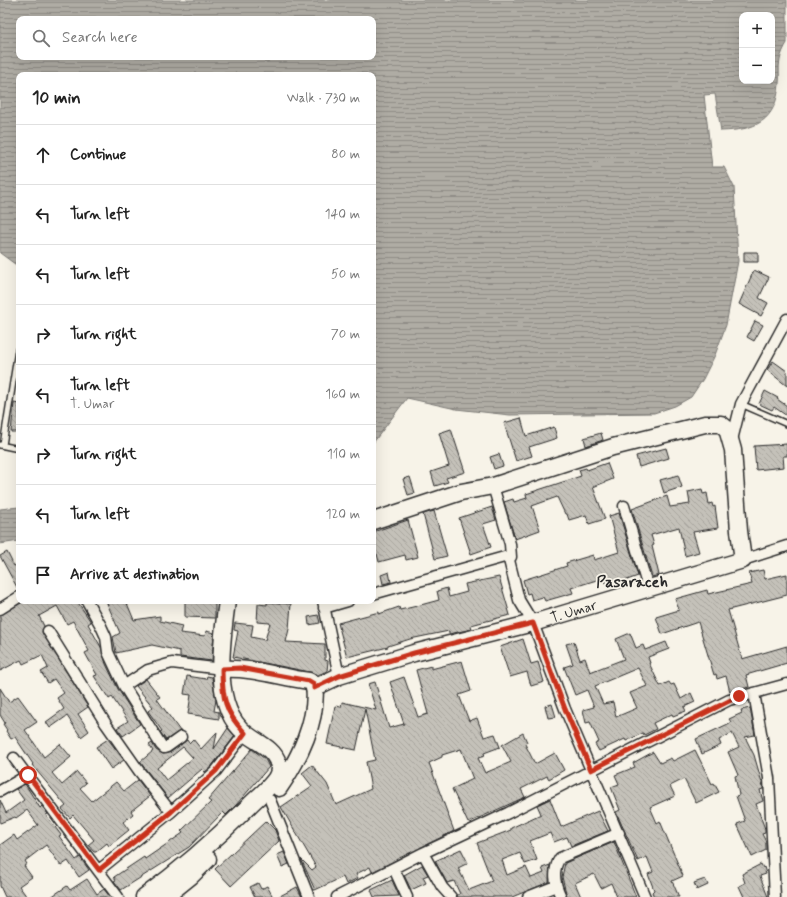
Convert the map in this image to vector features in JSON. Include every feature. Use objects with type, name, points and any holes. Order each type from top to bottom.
[{"type":"main road","points":[[376,521],[461,492],[493,486],[613,448],[705,424],[716,423],[724,426],[730,435],[743,560]]},
{"type":"main road","name":"T. Umar","points":[[314,688],[339,676],[414,653],[533,623],[743,560]]},
{"type":"main road","points":[[144,897],[196,858],[229,827],[276,777],[279,765],[276,758],[234,722],[226,708],[222,685],[226,604]]},
{"type":"main road","points":[[165,897],[191,876],[270,800],[283,782],[303,744],[313,710],[314,684],[309,681],[240,668],[222,669]]},
{"type":"street","points":[[731,442],[741,404],[787,319]]},
{"type":"street","points":[[376,593],[508,556],[511,557],[510,544],[493,486]]},
{"type":"street","points":[[624,506],[648,588]]},
{"type":"street","name":"T. Umar","points":[[743,560],[787,546]]},
{"type":"street","points":[[508,556],[519,600],[533,623],[565,709],[619,833],[644,897]]},
{"type":"street","points":[[0,609],[16,599]]},
{"type":"street","points":[[89,604],[102,626],[106,637],[108,652],[124,686],[163,747],[168,746],[181,737]]},
{"type":"street","points":[[324,604],[339,676]]},
{"type":"street","points":[[48,631],[106,724],[139,771],[171,812]]},
{"type":"street","points":[[124,686],[148,670],[172,663],[222,669]]},
{"type":"street","points":[[337,897],[394,869],[423,852],[508,813],[729,700],[787,684]]},
{"type":"street","points":[[754,693],[769,778],[775,897]]},
{"type":"street","points":[[99,870],[171,812],[216,771],[245,733]]},
{"type":"street","points":[[14,758],[118,897]]},
{"type":"street","points":[[0,790],[28,775]]},
{"type":"street","points":[[270,800],[309,897]]},
{"type":"street","points":[[561,897],[556,886],[555,870],[560,858],[619,833]]},
{"type":"street","points":[[423,852],[442,887],[451,897]]},
{"type":"street","points":[[394,869],[407,897]]},
{"type":"street","points":[[528,897],[556,886]]},
{"type":"lane","points":[[16,361],[1,445],[16,448]]},
{"type":"lane","points":[[741,404],[787,424]]},
{"type":"shaded area","points":[[0,0],[787,0],[787,43],[779,63],[777,97],[768,115],[754,126],[744,129],[721,131],[715,94],[704,95],[712,167],[724,167],[734,187],[738,261],[726,325],[715,355],[703,379],[691,397],[675,406],[654,413],[510,415],[456,409],[407,398],[376,439],[376,72],[16,72],[16,265],[0,253]]},
{"type":"shaded area","points":[[16,507],[16,541],[0,544],[0,509]]},
{"type":"building","points":[[744,252],[758,252],[758,262],[744,262]]},
{"type":"building","points":[[754,270],[769,277],[759,298],[768,303],[761,316],[739,304]]},
{"type":"building","points":[[755,321],[763,325],[754,341],[747,337]]},
{"type":"building","points":[[773,361],[787,371],[787,386],[767,370]]},
{"type":"building","points":[[765,391],[778,398],[777,399],[787,406],[787,416],[774,407],[772,410],[759,404]]},
{"type":"building","points":[[14,403],[16,403],[16,432],[11,432]]},
{"type":"building","points":[[521,418],[526,436],[554,427],[557,438],[529,447],[532,456],[516,461],[504,423]]},
{"type":"building","points":[[451,429],[465,472],[446,478],[448,482],[435,486],[431,472],[449,466],[439,433]]},
{"type":"building","points":[[601,433],[603,440],[586,446],[584,438]]},
{"type":"building","points":[[787,444],[787,456],[783,456],[784,467],[756,470],[754,446]]},
{"type":"building","points":[[666,448],[669,458],[639,467],[636,456]]},
{"type":"building","points":[[499,454],[503,466],[494,469],[490,457]]},
{"type":"building","points":[[607,463],[613,479],[593,487],[605,519],[589,524],[586,515],[569,520],[557,497],[532,506],[540,530],[515,539],[504,502],[513,499],[514,502],[527,498],[526,494],[581,476],[579,470],[586,468],[587,470]]},
{"type":"building","points":[[678,475],[682,487],[664,493],[660,480]]},
{"type":"building","points":[[410,477],[415,493],[408,495],[403,479]]},
{"type":"building","points":[[702,489],[703,494],[707,493],[709,504],[712,503],[713,507],[715,506],[718,528],[693,532],[699,552],[685,556],[679,527],[651,535],[659,575],[652,577],[632,509],[667,496],[670,507],[690,504],[688,492]]},
{"type":"building","points":[[492,507],[496,520],[483,524],[491,547],[471,554],[459,518]]},
{"type":"building","points":[[434,511],[447,556],[435,559],[423,514]]},
{"type":"building","points":[[619,513],[638,576],[619,583],[618,579],[605,583],[603,578],[571,588],[573,593],[545,601],[543,597],[532,600],[530,593],[527,594],[523,580],[567,566],[566,563],[593,555],[594,560],[619,552],[609,516]]},
{"type":"building","points":[[408,520],[418,557],[406,560],[405,555],[379,562],[376,554],[376,531]]},
{"type":"building","points":[[7,552],[14,566],[16,565],[16,585],[0,556]]},
{"type":"building","points":[[763,570],[765,579],[787,574],[787,595],[728,610],[742,659],[787,646],[787,663],[746,675],[749,687],[730,692],[726,676],[717,679],[716,674],[714,675],[698,622],[662,634],[656,617],[679,610],[675,599],[707,590],[708,594],[752,584],[749,573]]},
{"type":"building","points":[[389,572],[391,582],[383,584],[381,575]]},
{"type":"building","points":[[499,577],[510,615],[471,625],[472,629],[449,634],[449,631],[410,639],[388,647],[347,657],[338,623],[379,612],[379,614],[399,607],[400,610],[439,600],[437,591],[447,588],[449,597],[467,592],[465,584]]},
{"type":"building","points":[[19,604],[79,604],[91,622],[88,624],[101,647],[106,664],[118,689],[140,724],[123,736],[117,728],[128,721],[112,697],[109,699],[94,676],[97,675],[85,653],[89,651],[73,621],[67,624],[57,606],[39,616],[44,626],[42,632],[88,707],[78,714],[89,731],[81,737],[67,716],[50,728],[46,722],[64,709],[57,698],[64,693],[54,679],[48,683],[41,672],[48,668],[42,655],[23,664],[21,660],[0,671],[0,615]]},
{"type":"building","points":[[107,604],[127,604],[134,620],[160,616],[160,621],[182,626],[180,633],[205,636],[206,631],[214,633],[212,661],[180,657],[180,651],[152,645],[116,653],[113,637],[120,633]]},
{"type":"building","points":[[185,604],[215,604],[215,618],[185,617]]},
{"type":"building","points":[[258,604],[291,604],[289,629],[286,642],[325,644],[325,660],[328,661],[327,671],[318,675],[310,672],[233,657],[238,631],[234,630],[235,623],[253,625],[251,637],[265,640],[270,623],[257,622]]},
{"type":"building","points":[[318,615],[320,623],[309,625],[308,617]]},
{"type":"building","points":[[630,633],[636,648],[643,645],[645,650],[666,642],[669,649],[648,657],[649,663],[660,686],[669,682],[671,685],[674,684],[681,699],[691,693],[695,702],[684,707],[686,711],[673,716],[672,714],[653,723],[656,729],[626,741],[625,739],[599,751],[595,744],[599,742],[590,722],[586,723],[583,710],[594,707],[587,690],[575,695],[564,667],[573,664],[566,644],[574,642],[580,660],[585,658],[590,672],[624,659],[616,639]],"holes":[[[638,668],[647,686],[630,693],[637,708],[616,717],[613,702],[603,704],[595,686]]]},
{"type":"building","points":[[523,639],[531,664],[538,662],[544,682],[531,686],[527,672],[510,677],[500,647]]},
{"type":"building","points":[[462,661],[471,691],[459,695],[469,721],[477,718],[484,737],[495,734],[500,747],[484,753],[485,756],[478,758],[485,773],[511,762],[502,745],[523,733],[527,742],[525,744],[535,764],[555,753],[564,770],[549,779],[547,776],[521,789],[525,797],[468,823],[452,789],[473,779],[461,749],[442,755],[442,757],[429,763],[454,831],[372,872],[370,867],[356,874],[358,878],[346,884],[343,877],[315,890],[301,859],[312,870],[316,867],[281,807],[312,786],[302,773],[312,765],[327,784],[336,805],[371,789],[366,762],[375,760],[365,709],[356,750],[327,744],[335,706],[341,707],[342,702],[376,710],[368,684],[375,682],[389,728],[404,724],[390,682],[404,677],[418,717],[428,714],[416,670],[431,666],[431,669]]},
{"type":"building","points":[[187,676],[206,679],[207,676],[212,677],[216,700],[214,711],[219,712],[219,719],[188,714],[191,695],[184,694]]},
{"type":"building","points":[[146,679],[160,697],[157,699],[180,731],[166,740],[160,732],[162,731],[148,711],[153,707],[136,686]]},
{"type":"building","points":[[0,688],[9,702],[18,696],[37,722],[25,730],[44,757],[60,744],[71,757],[52,773],[62,785],[77,772],[86,783],[80,788],[92,801],[116,782],[124,791],[138,780],[150,796],[131,811],[133,814],[123,822],[129,830],[109,846],[107,843],[94,852],[88,845],[94,840],[73,815],[70,818],[62,809],[66,806],[32,765],[33,764],[15,737],[11,739],[3,724],[5,723],[0,715]]},
{"type":"building","points":[[552,704],[556,717],[548,718],[545,706]]},
{"type":"building","points":[[750,708],[755,735],[745,737],[754,755],[763,786],[763,789],[760,790],[763,801],[756,804],[765,829],[765,833],[762,834],[766,842],[766,850],[752,857],[737,824],[745,821],[736,796],[739,795],[735,776],[738,775],[728,752],[739,747],[732,733],[719,740],[721,745],[702,754],[696,739],[728,724],[731,722],[729,719],[742,713],[741,710]]},
{"type":"building","points":[[228,728],[235,736],[211,767],[205,772],[202,769],[168,798],[140,762],[153,751],[149,745],[152,743],[156,750],[163,754],[171,752],[187,740],[189,743],[193,739],[201,749],[217,732],[214,749]],"holes":[[[183,747],[193,758],[166,780],[157,768]]]},
{"type":"building","points":[[108,739],[124,760],[111,769],[96,747]]},
{"type":"building","points":[[252,749],[265,759],[269,767],[236,805],[226,815],[223,812],[189,847],[121,890],[114,881],[116,880],[114,877],[144,857],[145,859],[183,833],[181,831],[211,802],[208,800]]},
{"type":"building","points":[[695,750],[712,784],[714,783],[719,792],[696,803],[684,779],[670,786],[675,796],[650,807],[657,823],[660,821],[683,876],[672,881],[679,897],[654,897],[652,892],[654,890],[648,874],[653,872],[647,857],[638,861],[616,812],[620,810],[611,787],[619,784],[615,775],[635,767],[633,763],[653,752],[660,763],[671,758],[673,761]]},
{"type":"building","points":[[25,784],[40,808],[42,806],[48,814],[46,815],[61,835],[59,836],[76,860],[80,857],[89,870],[79,877],[68,861],[61,866],[46,845],[25,861],[27,864],[24,866],[32,877],[19,886],[27,897],[5,897],[0,886],[0,845],[14,835],[17,840],[38,825],[27,810],[16,818],[15,817],[0,823],[0,800],[6,813],[24,800],[16,789]]},
{"type":"building","points":[[550,799],[561,827],[598,811],[608,831],[571,846],[567,837],[554,842],[550,833],[530,841],[537,860],[525,864],[520,853],[502,860],[507,875],[526,867],[531,878],[544,873],[542,868],[550,865],[549,882],[512,897],[457,897],[457,895],[460,894],[454,881],[447,883],[435,861],[461,849],[468,863],[458,868],[469,890],[492,881],[477,843],[511,830],[511,828],[541,814],[537,805]]},
{"type":"building","points":[[266,821],[275,830],[279,841],[231,886],[215,869]]},
{"type":"building","points":[[614,842],[636,897],[617,897],[611,883],[601,888],[594,874],[575,883],[581,897],[567,897],[562,877],[565,863]]},
{"type":"building","points":[[284,852],[289,864],[282,867],[277,855]]},
{"type":"building","points":[[761,864],[763,868],[764,867],[766,874],[760,876],[768,897],[744,897],[739,886],[745,883],[742,874]]},
{"type":"building","points":[[422,865],[428,875],[423,877],[426,883],[411,890],[404,875]]},
{"type":"building","points":[[87,879],[97,894],[104,889],[110,897],[51,897],[67,886],[70,890]]},
{"type":"building","points":[[705,879],[708,885],[697,890],[694,883]]},
{"type":"building","points":[[392,880],[399,896],[374,897],[371,890]]},
{"type":"building","points":[[258,883],[261,889],[267,886],[273,897],[255,897],[250,887]]},
{"type":"building","points":[[297,887],[302,897],[278,897]]},
{"type":"district","name":"Pasaraceh","points":[[632,581]]},
{"type":"route","points":[[28,775],[99,870],[171,812],[216,771],[245,733],[234,722],[226,708],[222,685],[222,669],[240,668],[261,671],[279,676],[309,681],[314,684],[314,688],[339,676],[414,653],[533,623],[546,661],[591,770],[739,696]]}]
